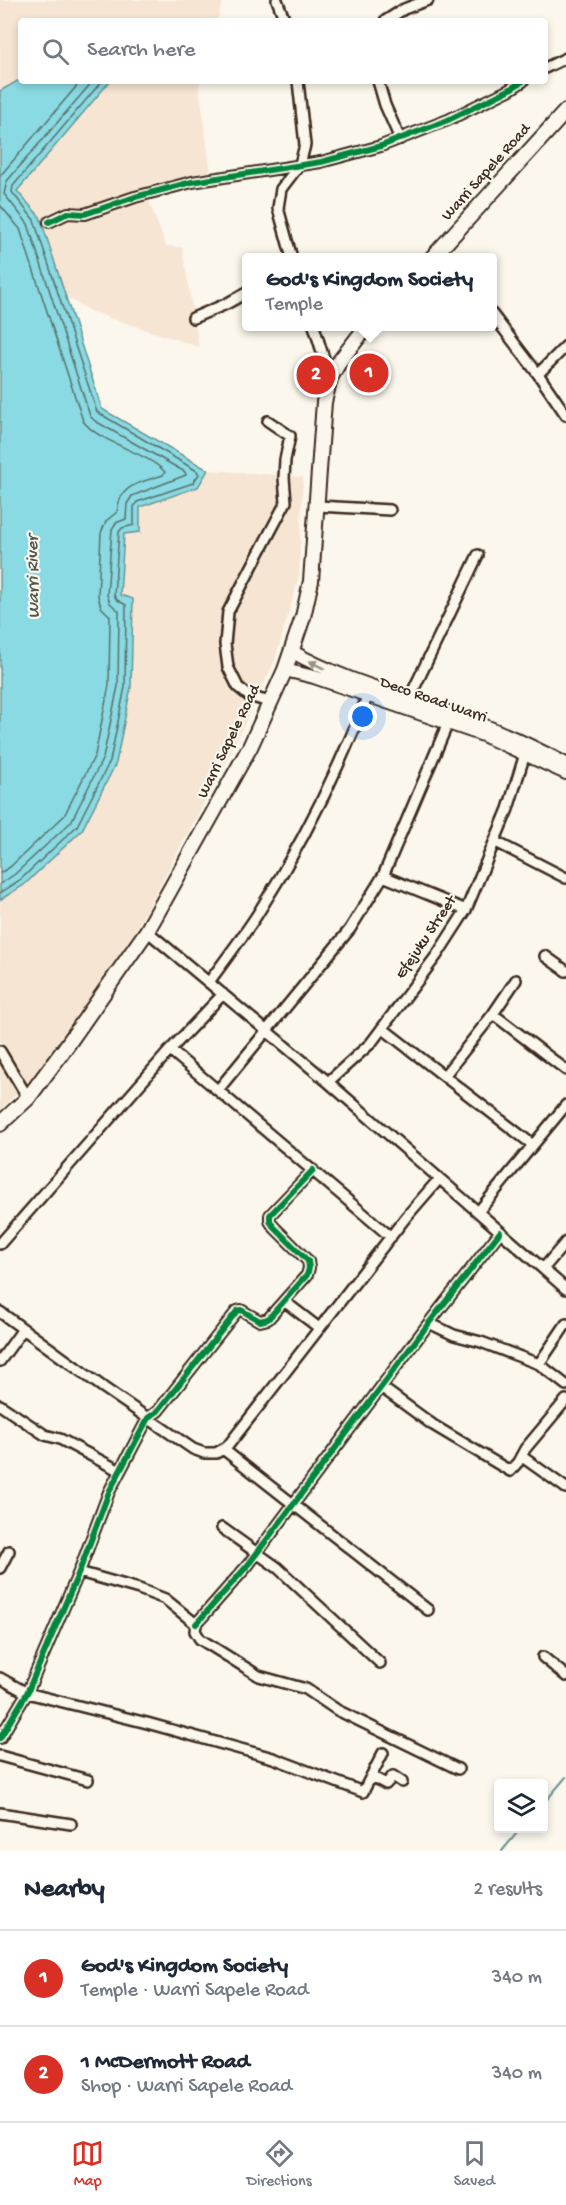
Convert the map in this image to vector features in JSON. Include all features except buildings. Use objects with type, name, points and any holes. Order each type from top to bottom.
[{"type":"highway","name":"Warri Sapele Road","points":[[442,253],[566,111]]},
{"type":"highway","name":"Warri Sapele Road","points":[[0,1124],[28,1098],[147,932],[244,757],[285,670],[303,617],[311,581],[324,402],[330,378],[339,362],[364,331]]},
{"type":"main road","name":"Deco Road Warri","points":[[291,651],[326,670],[487,726],[565,767]]},
{"type":"main road","name":"Deco Road Warri","points":[[285,670],[368,695],[483,735],[525,754],[565,767]]},
{"type":"street","points":[[277,0],[284,18]]},
{"type":"street","points":[[390,18],[404,9],[428,0]]},
{"type":"street","points":[[548,67],[566,58]]},
{"type":"street","points":[[291,253],[278,208],[281,189],[300,164],[305,145],[298,84]]},
{"type":"street","points":[[379,84],[400,139]]},
{"type":"street","points":[[49,222],[68,213],[85,214],[135,197],[192,182],[321,162],[381,146],[448,120],[518,84]]},
{"type":"street","points":[[193,318],[242,295]]},
{"type":"street","points":[[497,321],[566,415]]},
{"type":"street","points":[[315,331],[330,378]]},
{"type":"street","points":[[538,374],[566,346]]},
{"type":"street","points":[[268,421],[290,436],[285,460],[286,502],[228,612],[225,644],[228,667],[238,687],[249,696],[269,702]]},
{"type":"street","points":[[318,506],[390,510]]},
{"type":"street","points":[[409,699],[478,555]]},
{"type":"street","points":[[209,982],[256,915],[292,857],[324,797],[368,695]]},
{"type":"street","points":[[218,1090],[350,929],[383,876],[448,723]]},
{"type":"street","name":"Efejuku Street","points":[[328,1082],[370,1043],[382,1028],[437,955],[466,909],[496,842],[525,754]]},
{"type":"street","points":[[496,842],[566,878]]},
{"type":"street","points":[[383,876],[466,909]]},
{"type":"street","points":[[147,932],[328,1082],[566,1289]]},
{"type":"street","points":[[545,956],[566,971]]},
{"type":"street","points":[[444,1076],[493,1014],[516,980]]},
{"type":"street","points":[[0,1244],[170,1050],[223,994]]},
{"type":"street","points":[[493,1014],[566,1070]]},
{"type":"street","points":[[382,1028],[533,1145]]},
{"type":"street","points":[[170,1050],[391,1237]]},
{"type":"street","points":[[0,1051],[28,1098]]},
{"type":"street","points":[[478,1212],[566,1105]]},
{"type":"street","points":[[0,1738],[27,1693],[79,1572],[109,1492],[148,1418],[158,1411],[237,1311],[241,1310],[260,1321],[268,1319],[307,1275],[308,1260],[274,1227],[270,1221],[270,1215],[313,1170]]},
{"type":"street","points":[[0,1312],[193,1449],[204,1453],[216,1453],[223,1449],[245,1425],[319,1328],[439,1179]]},
{"type":"street","points":[[458,1769],[337,1710],[306,1689],[259,1676],[200,1639],[195,1631],[196,1624],[257,1552],[500,1232]]},
{"type":"street","points":[[543,1269],[566,1242]]},
{"type":"street","points":[[284,1301],[319,1328]]},
{"type":"street","points":[[429,1323],[453,1335],[481,1342],[539,1364],[566,1385]]},
{"type":"street","points":[[539,1364],[566,1324]]},
{"type":"street","points":[[0,1361],[23,1329]]},
{"type":"street","points":[[381,1387],[434,1425],[504,1469],[513,1470],[521,1456],[566,1400]]},
{"type":"street","points":[[1,1407],[45,1435],[60,1439],[120,1471]]},
{"type":"street","points":[[223,1449],[428,1610]]},
{"type":"street","points":[[521,1456],[566,1488]]},
{"type":"street","points":[[222,1528],[278,1568],[380,1663]]},
{"type":"street","points":[[0,1568],[9,1551]]},
{"type":"street","points":[[79,1572],[165,1599],[196,1624]]},
{"type":"street","points":[[543,1658],[566,1676]]},
{"type":"street","points":[[0,1678],[27,1693],[273,1758],[363,1792],[383,1753]]},
{"type":"street","points":[[0,1756],[88,1780]]},
{"type":"street","points":[[371,1776],[386,1784],[393,1776],[402,1782]]},
{"type":"street","points":[[0,1814],[71,1824]]},
{"type":"shaded area","points":[[0,0],[223,0],[218,18],[18,18],[18,81],[0,91]]},
{"type":"shaded area","points":[[107,84],[199,84],[211,174],[145,191],[166,246],[182,247],[199,347],[92,312],[66,297],[40,217],[17,190]]},
{"type":"shaded area","points":[[208,470],[303,477],[299,577],[275,660],[224,766],[119,961],[45,1066],[0,1110],[0,900],[24,885],[116,763],[131,687],[133,599],[120,595],[124,534],[140,507],[198,487]]},
{"type":"water","name":"Warri River","points":[[18,81],[18,84],[107,84],[17,191],[40,217],[102,409],[208,470],[198,487],[140,507],[140,532],[124,534],[120,595],[133,599],[131,687],[116,763],[82,830],[24,885],[0,900],[0,91]]},
{"type":"waterway","points":[[548,1798],[566,1777]]},
{"type":"waterway","points":[[502,1851],[517,1833]]},
{"type":"cycle path","points":[[49,222],[68,213],[85,214],[135,197],[192,182],[321,162],[381,146],[448,120],[518,84]]},
{"type":"cycle path","points":[[0,1738],[27,1693],[79,1572],[109,1492],[148,1418],[158,1411],[237,1311],[241,1310],[260,1321],[268,1319],[307,1275],[308,1261],[274,1227],[270,1221],[270,1215],[313,1170]]},
{"type":"cycle path","points":[[196,1624],[248,1565],[500,1232]]},
{"type":"place","name":"God's Kingdom Society","points":[[369,373]]},
{"type":"place","name":"1 McDermott Road","points":[[316,375]]}]
